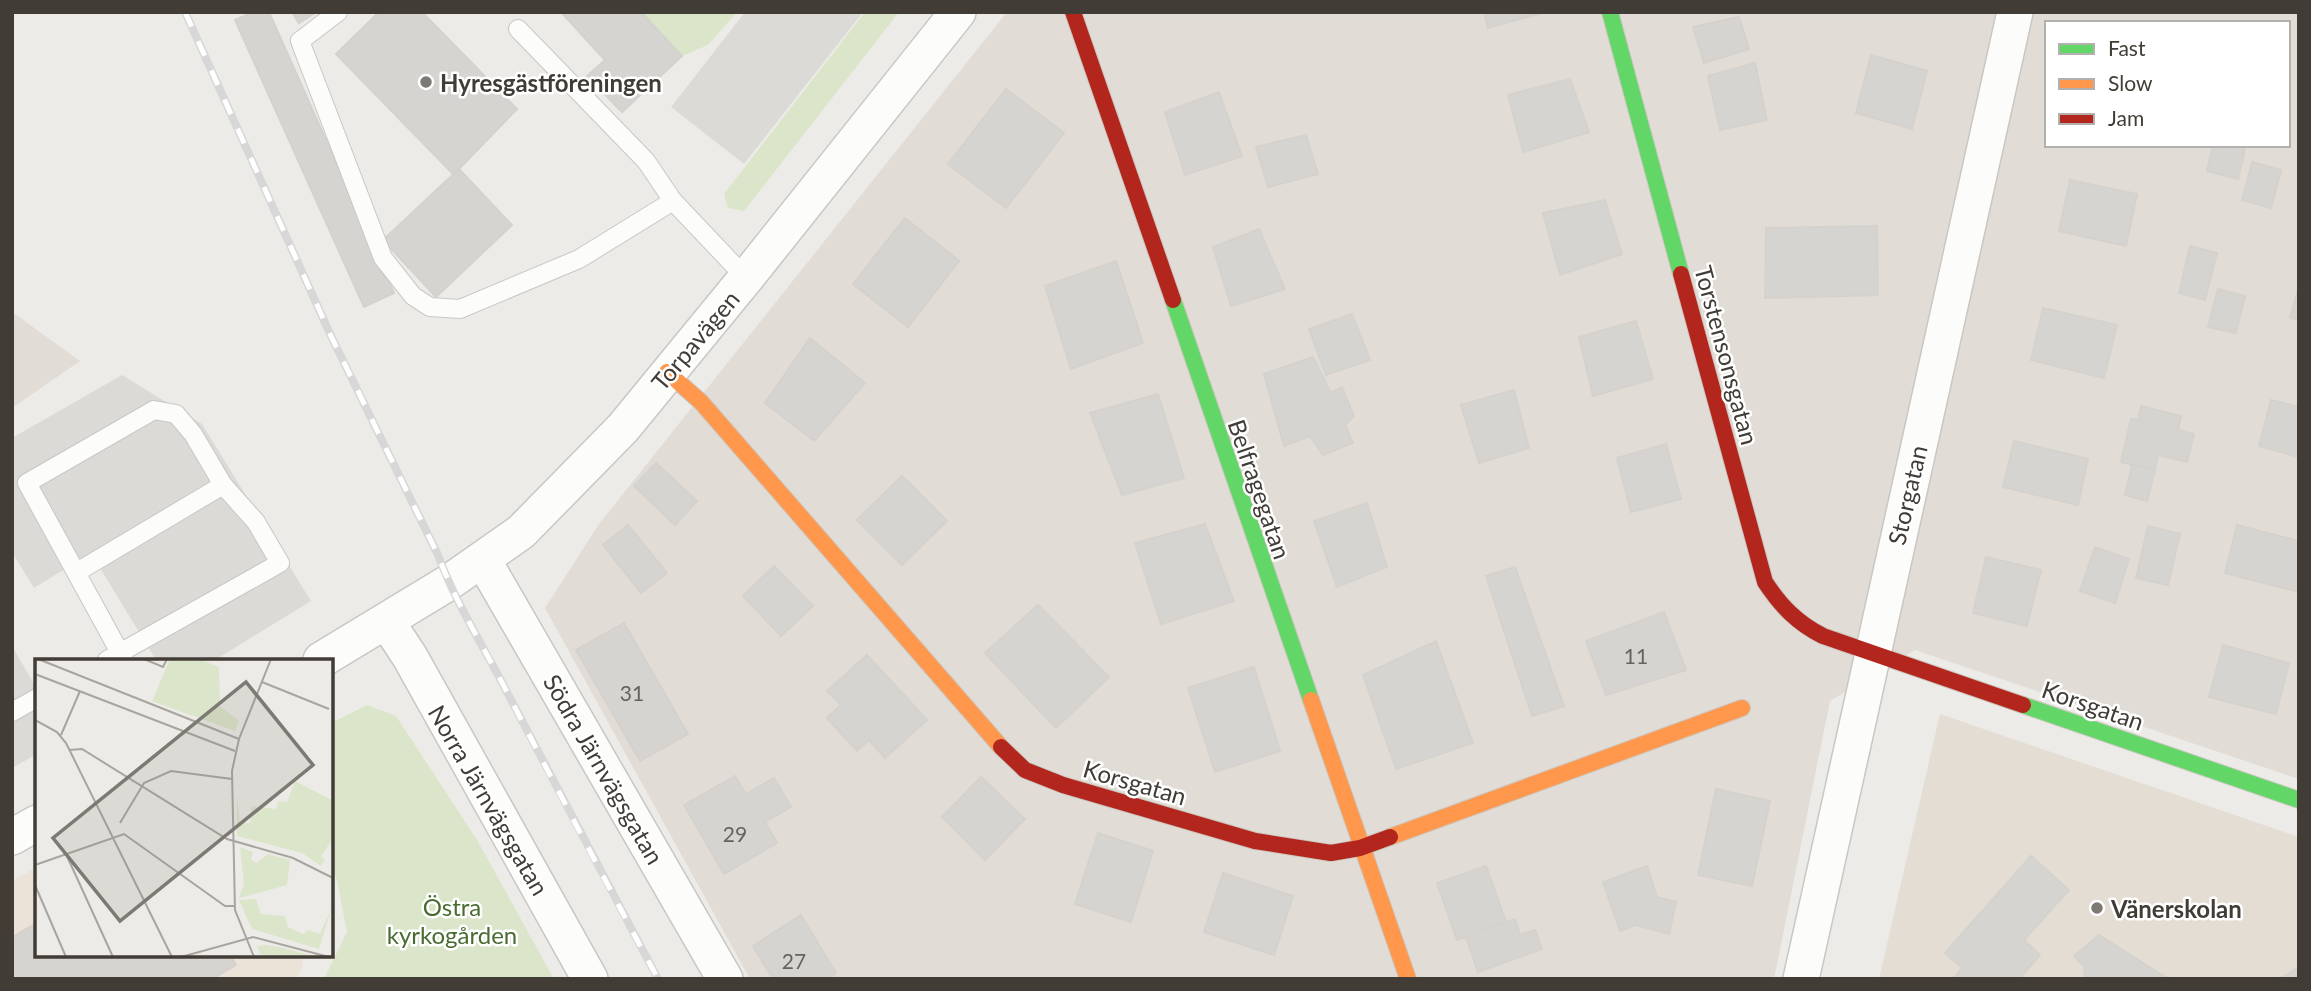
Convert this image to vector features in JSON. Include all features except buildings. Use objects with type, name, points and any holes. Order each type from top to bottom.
[{"type":"street","name":"Torpavägen","points":[[323,659],[387,622],[521,532],[623,428],[958,12]]},
{"type":"street","name":"Belfragegatan","points":[[1073,12],[1360,848],[1408,979]]},
{"type":"street","name":"Torstensonsgatan","points":[[1610,12],[1765,582],[1779,605],[1800,625],[1872,654]]},
{"type":"street","name":"Storgatan","points":[[1801,979],[2015,12]]},
{"type":"street","name":"Korsgatan","points":[[667,372],[701,402],[998,744],[1025,770],[1063,785],[1255,841],[1331,853],[1360,848],[1742,708]]},
{"type":"street","name":"Södra Järnvägsgatan","points":[[483,559],[724,979]]},
{"type":"street","name":"Norra Järnvägsgatan","points":[[387,622],[410,657],[590,979]]},
{"type":"street","name":"Korsgatan","points":[[1872,654],[2299,800]]},
{"type":"street","points":[[12,836],[35,824]]},
{"type":"lane","points":[[338,12],[300,41],[383,258],[413,296],[430,307],[460,309],[579,259],[673,201]]},
{"type":"lane","points":[[518,29],[646,161],[673,201],[746,278]]},
{"type":"lane","points":[[154,410],[176,414],[193,434],[223,485],[257,523],[280,564],[117,658],[77,572],[27,483],[154,410]]},
{"type":"lane","points":[[77,572],[223,485]]},
{"type":"lane","points":[[12,712],[35,699]]},
{"type":"shaded area","points":[[745,12],[863,12],[744,164],[671,107]]},
{"type":"shaded area","points":[[1007,12],[2299,12],[2299,779],[1915,650],[1830,701],[1774,979],[750,979],[545,608],[599,524]]},
{"type":"shaded area","points":[[12,312],[80,361],[12,408]]},
{"type":"shaded area","points":[[122,375],[202,424],[311,601],[217,659],[155,659],[91,553],[34,588],[12,552],[12,438]]},
{"type":"shaded area","points":[[12,646],[35,686],[35,755],[12,768]]},
{"type":"shaded area","name":"Vänerskolan","points":[[1940,714],[2299,837],[2299,979],[1879,979]]},
{"type":"shaded area","points":[[35,868],[35,956],[304,956],[302,966],[297,979],[12,979],[12,881]]},
{"type":"green space","points":[[641,12],[737,12],[708,45],[682,56]]},
{"type":"green space","points":[[865,12],[899,12],[744,211],[728,208],[724,194]]},
{"type":"green space","name":"Östra kyrkogården","points":[[367,705],[396,716],[477,840],[554,979],[324,979],[347,932],[337,880],[332,869],[332,722]]},
{"type":"railway","points":[[185,12],[331,336],[453,590],[658,979]]},
{"type":"traffic: fast","points":[[1610,12],[1681,274]]},
{"type":"traffic: fast","points":[[1173,300],[1311,700]]},
{"type":"traffic: fast","points":[[2023,705],[2299,800]]},
{"type":"traffic: slow","points":[[667,372],[701,402],[1001,747]]},
{"type":"traffic: slow","points":[[1311,700],[1408,979]]},
{"type":"traffic: slow","points":[[1390,837],[1742,708]]},
{"type":"traffic: jam","points":[[1073,12],[1173,300]]},
{"type":"traffic: jam","points":[[1681,274],[1765,582],[1777,599],[1797,620],[1823,636],[2023,705]]},
{"type":"traffic: jam","points":[[1001,747],[1025,770],[1063,785],[1255,841],[1331,853],[1360,848],[1390,837]]},
{"type":"place","name":"Hyresgästföreningen","points":[[426,82]]},
{"type":"place","name":"Vänerskolan","points":[[2097,908]]}]
